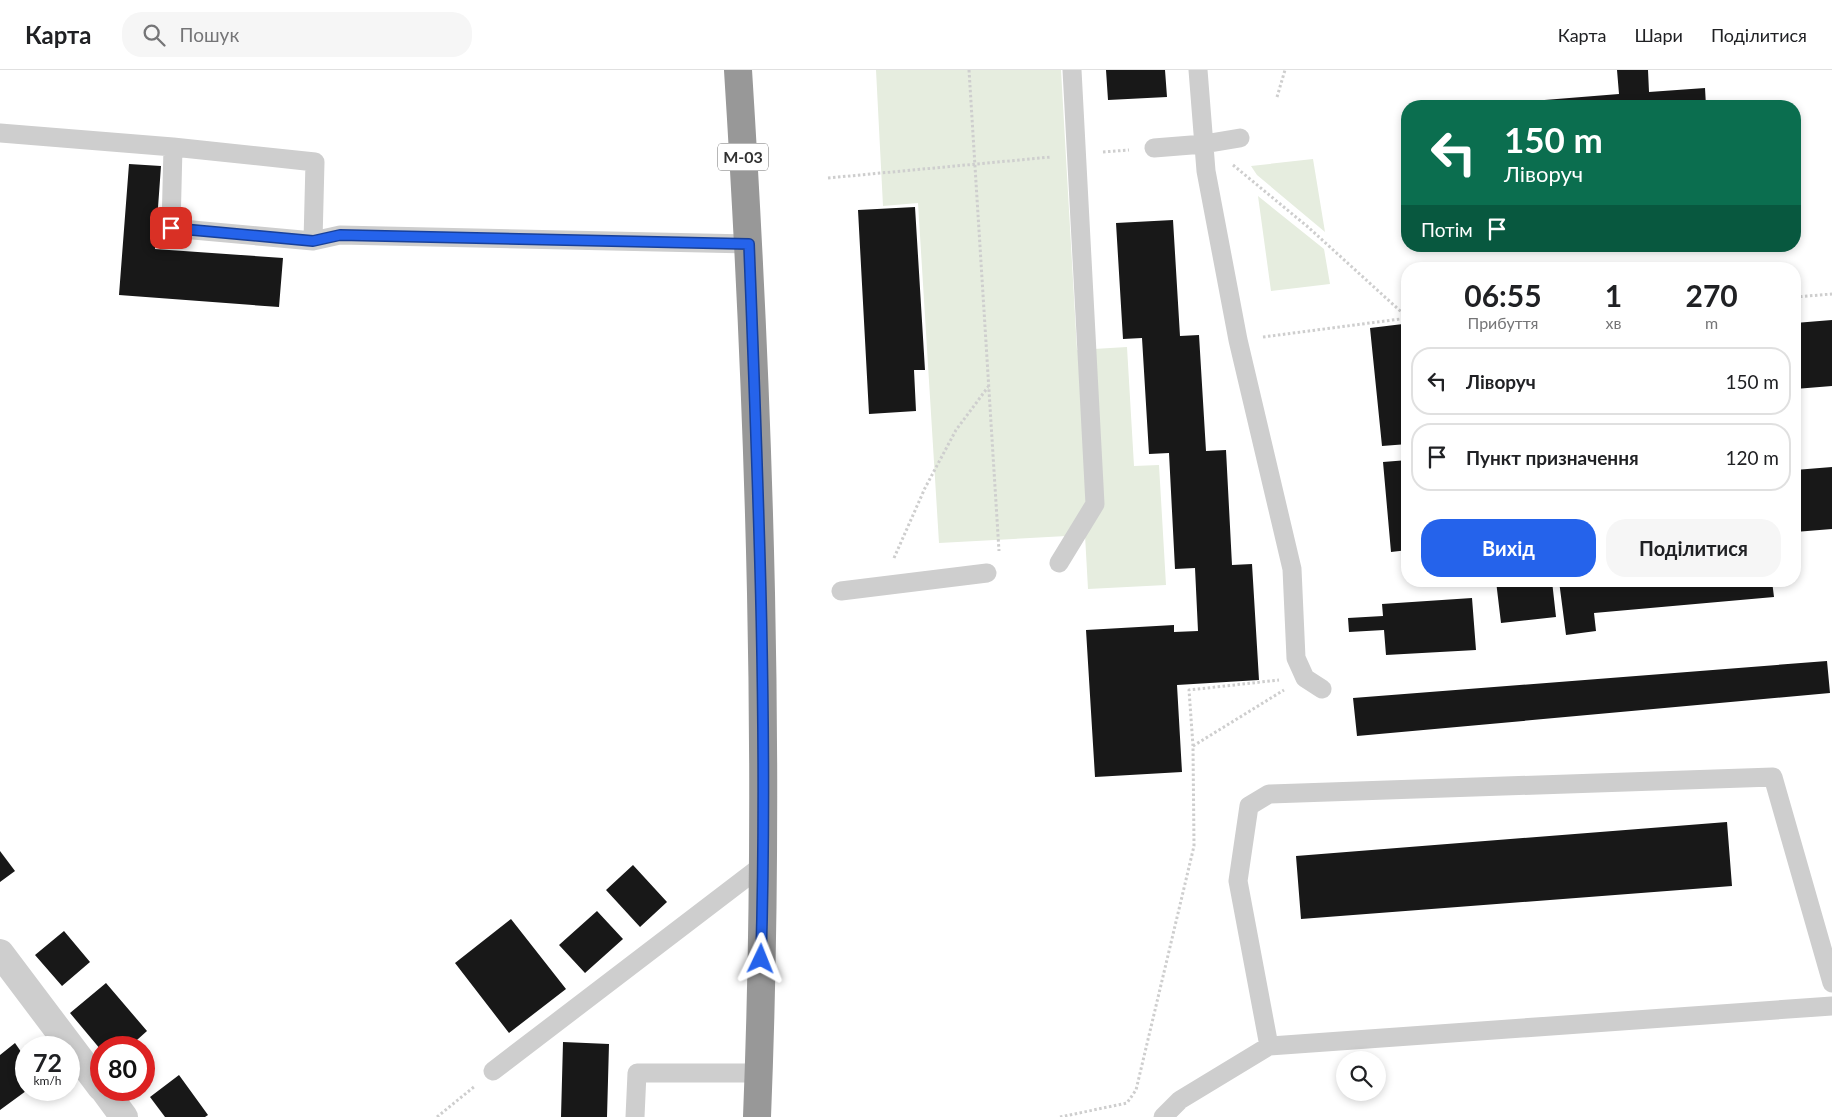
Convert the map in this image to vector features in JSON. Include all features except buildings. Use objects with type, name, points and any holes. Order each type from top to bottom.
[{"type":"highway","name":"М-03","points":[[738,70],[749,244],[759,495],[764,864],[757,1117]]},
{"type":"street","points":[[0,953],[90,1072]]},
{"type":"street","points":[[112,1101],[124,1117]]},
{"type":"lane","points":[[1059,563],[1095,504],[1072,70]]},
{"type":"lane","points":[[1198,70],[1206,171],[1238,340],[1292,568],[1296,658],[1304,678],[1322,689]]},
{"type":"lane","points":[[0,133],[173,147],[315,162],[313,241]]},
{"type":"lane","points":[[1154,148],[1204,144],[1240,138]]},
{"type":"lane","points":[[173,147],[171,228],[313,241],[340,235],[749,244]]},
{"type":"lane","points":[[841,592],[987,573]]},
{"type":"lane","points":[[1269,1046],[1238,881],[1249,806],[1269,794],[1773,777],[1832,983]]},
{"type":"lane","points":[[493,1072],[764,864]]},
{"type":"lane","points":[[1163,1117],[1180,1100],[1269,1046],[1832,1006]]},
{"type":"lane","points":[[636,1117],[637,1073],[758,1073]]},
{"type":"path","points":[[970,70],[999,551],[987,573]]},
{"type":"path","points":[[1277,97],[1285,70]]},
{"type":"path","points":[[1204,144],[1258,184],[1301,220],[1401,312]]},
{"type":"path","points":[[828,178],[1154,148]]},
{"type":"path","points":[[1801,297],[1832,294]]},
{"type":"path","points":[[1238,340],[1401,319]]},
{"type":"path","points":[[881,587],[925,488],[956,430],[989,386]]},
{"type":"path","points":[[1193,746],[1304,678]]},
{"type":"path","points":[[1060,1117],[1127,1103],[1136,1090],[1194,846],[1193,746],[1189,690],[1304,678]]},
{"type":"path","points":[[437,1117],[493,1072]]},
{"type":"shaded area","points":[[876,70],[1061,70],[1077,350],[1127,347],[1134,466],[1159,465],[1166,585],[1088,589],[1085,535],[939,543],[918,203],[883,206]]},
{"type":"shaded area","points":[[1313,159],[1325,232],[1257,175],[1251,166]]},
{"type":"shaded area","points":[[1258,196],[1324,249],[1330,284],[1271,291]]},
{"type":"route","points":[[171,228],[313,241],[340,235],[749,244],[759,495],[764,864],[761,959]]}]
